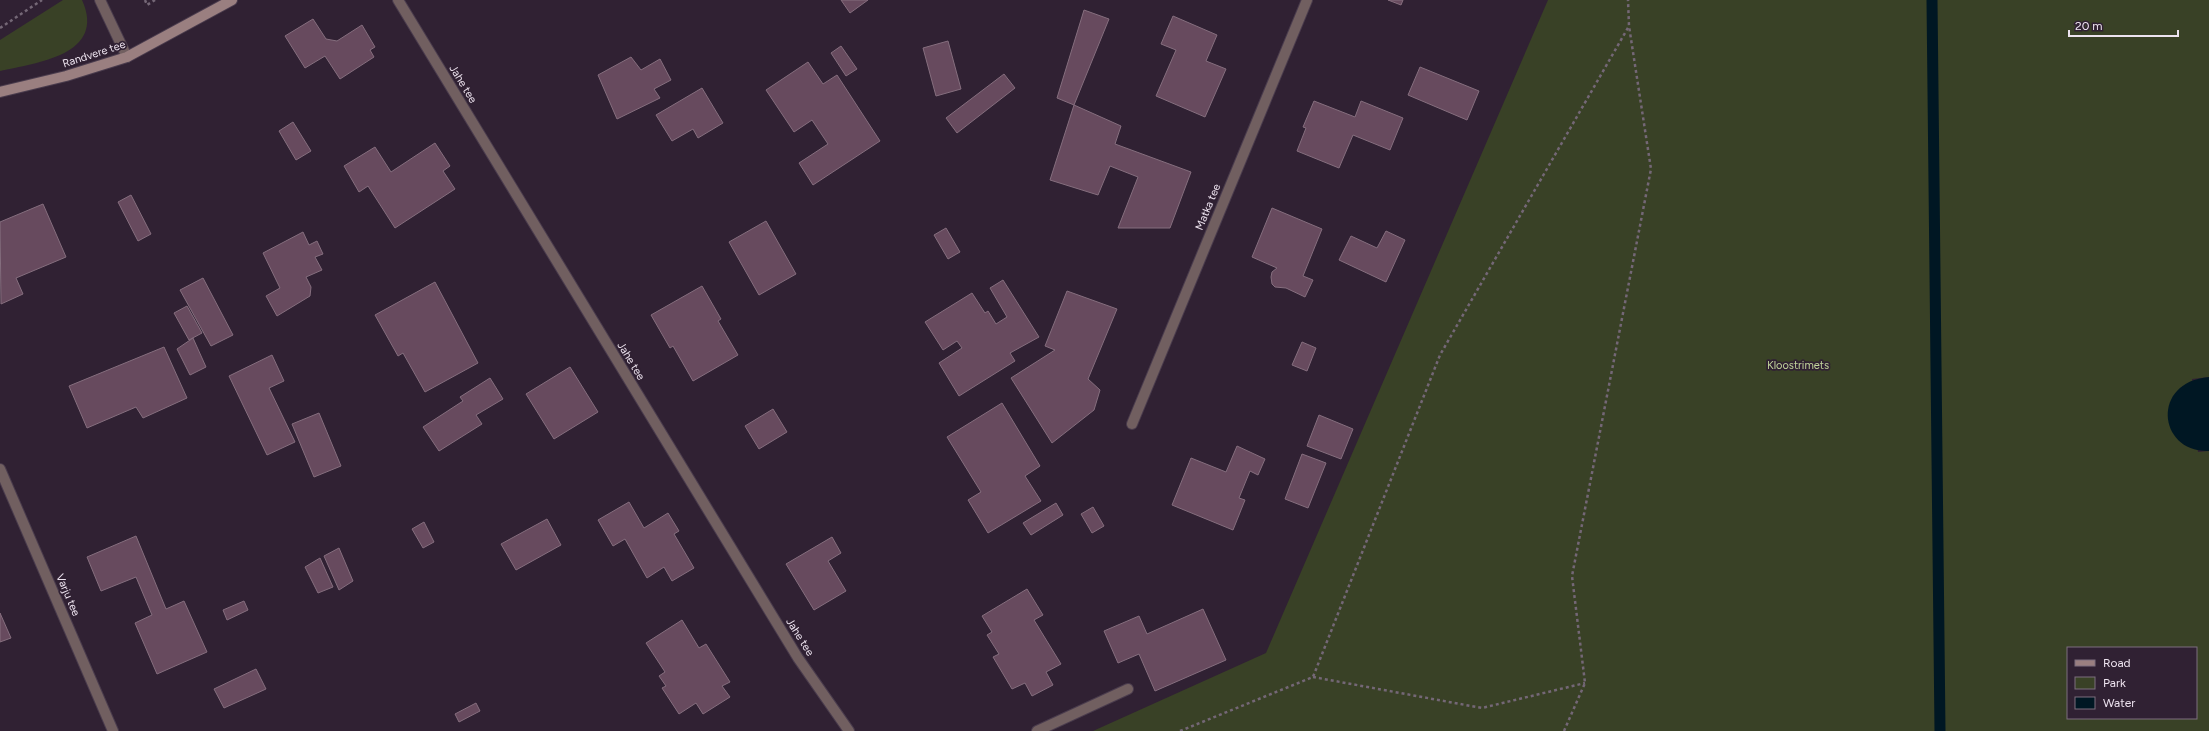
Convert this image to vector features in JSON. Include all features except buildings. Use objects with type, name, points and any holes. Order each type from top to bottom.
[{"type":"main road","name":"Randvere tee","points":[[0,92],[66,76],[127,57],[232,0]]},
{"type":"street","points":[[100,0],[127,57]]},
{"type":"street","name":"Jahe tee","points":[[398,0],[798,658],[849,731]]},
{"type":"street","name":"Matka tee","points":[[1132,424],[1306,0]]},
{"type":"street","name":"Varju tee","points":[[0,469],[113,731]]},
{"type":"street","points":[[1037,731],[1128,689]]},
{"type":"path","points":[[0,28],[42,0]]},
{"type":"path","points":[[145,0],[147,5],[155,0]]},
{"type":"path","points":[[1564,731],[1585,683],[1572,576],[1651,169],[1629,26],[1628,0]]},
{"type":"path","points":[[1313,677],[1440,355],[1629,26]]},
{"type":"path","points":[[1180,731],[1313,677],[1482,708],[1585,683]]},
{"type":"green space","points":[[63,0],[82,0],[87,19],[85,33],[77,45],[48,60],[0,71],[0,40]]},
{"type":"green space","name":"Kloostrimets","points":[[1548,0],[2209,0],[2209,377],[2192,379],[2198,452],[2209,451],[2209,731],[1093,731],[1266,653]]},
{"type":"water","points":[[2209,377],[2209,451],[2192,449],[2179,441],[2171,430],[2168,417],[2170,403],[2177,391],[2190,382]]},
{"type":"waterway","points":[[1932,0],[1940,731]]}]
